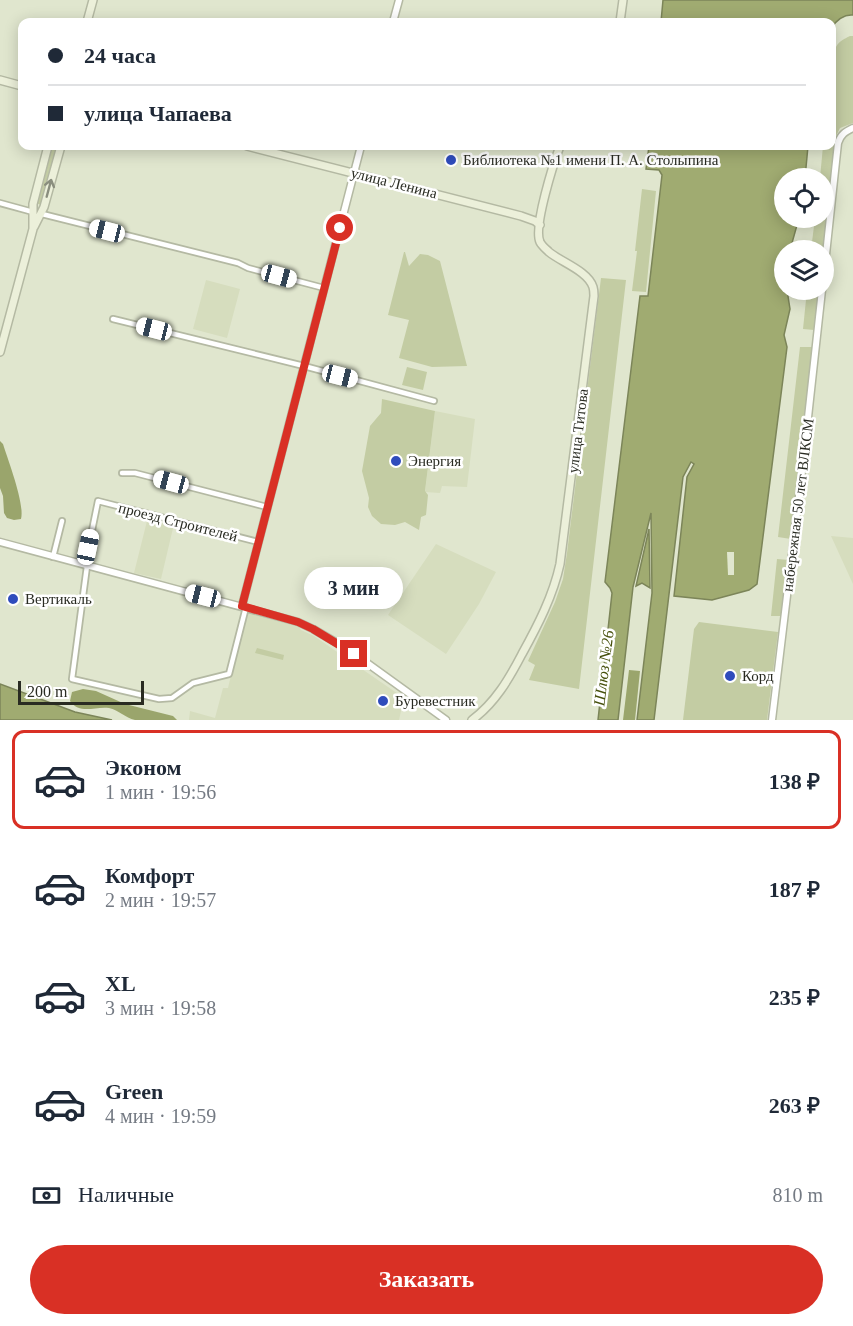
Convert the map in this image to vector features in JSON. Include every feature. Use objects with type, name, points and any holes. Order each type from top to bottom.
[{"type":"main road","points":[[88,18],[93,0]]},
{"type":"main road","points":[[621,18],[623,0]]},
{"type":"main road","points":[[0,80],[18,85]]},
{"type":"main road","points":[[0,352],[33,229],[33,204],[47,150]]},
{"type":"main road","points":[[33,229],[42,214],[60,150]]},
{"type":"main road","name":"улица Ленина","points":[[263,150],[521,216],[540,225]]},
{"type":"main road","name":"улица Титова","points":[[472,720],[489,706],[504,686],[538,625],[557,580],[567,518],[594,296],[593,286],[588,279],[551,254],[542,246],[538,238],[551,174],[559,150]]},
{"type":"main road","points":[[33,212],[42,214]]},
{"type":"street","points":[[394,18],[399,0]]},
{"type":"street","points":[[828,240],[838,143],[844,132],[853,128]]},
{"type":"street","points":[[86,566],[72,679],[166,699],[172,698],[193,683],[229,674],[258,542],[360,150]]},
{"type":"street","points":[[0,203],[33,212]]},
{"type":"street","points":[[42,214],[238,263],[248,268],[324,288]]},
{"type":"street","name":"набережная 50 лет ВЛКСМ","points":[[772,720],[821,300]]},
{"type":"street","points":[[113,319],[434,401]]},
{"type":"street","points":[[122,473],[135,473],[267,507]]},
{"type":"street","name":"проезд Строителей","points":[[86,566],[98,501],[258,542]]},
{"type":"street","points":[[53,557],[62,520]]},
{"type":"street","points":[[0,542],[298,622],[349,650],[446,720]]},
{"type":"street","points":[[432,709],[436,720]]},
{"type":"shaded area","points":[[663,0],[853,0],[853,15],[840,18],[836,22],[836,18],[661,18]]},
{"type":"shaded area","points":[[853,36],[853,123],[840,128],[836,136],[836,47]]},
{"type":"shaded area","points":[[50,150],[57,150],[41,205],[36,203]]},
{"type":"shaded area","points":[[648,150],[808,150],[806,168],[774,168],[774,228],[796,228],[793,240],[774,240],[774,300],[789,300],[790,309],[784,335],[787,347],[757,584],[749,590],[712,600],[674,596],[687,477],[694,464],[691,462],[683,477],[654,720],[637,720],[652,593],[651,513],[633,587],[618,720],[598,720],[612,593],[605,582],[640,296],[648,296],[662,175],[659,170],[646,169]]},
{"type":"shaded area","points":[[823,150],[834,150],[832,168],[821,168]]},
{"type":"shaded area","points":[[642,189],[656,191],[646,292],[632,291]]},
{"type":"shaded area","points":[[814,228],[825,228],[824,240],[812,240]]},
{"type":"shaded area","points":[[404,252],[409,266],[420,254],[440,261],[467,366],[432,367],[399,358],[409,320],[388,315]]},
{"type":"shaded area","points":[[601,278],[626,280],[579,689],[529,680],[535,665],[528,661],[563,579]]},
{"type":"shaded area","points":[[206,280],[240,289],[227,338],[193,329]]},
{"type":"shaded area","points":[[806,300],[817,300],[814,330],[803,329]]},
{"type":"shaded area","points":[[800,347],[812,347],[791,539],[778,537]]},
{"type":"shaded area","points":[[407,367],[427,372],[423,390],[402,385]]},
{"type":"shaded area","name":"Энергия","points":[[382,399],[435,411],[425,491],[428,495],[426,515],[421,517],[419,530],[405,522],[395,525],[381,524],[372,516],[368,507],[369,498],[362,471],[370,426],[381,413]]},
{"type":"shaded area","points":[[435,411],[475,419],[467,487],[442,486],[440,493],[425,492]]},
{"type":"shaded area","points":[[0,441],[3,444],[21,503],[21,519],[7,518],[4,513],[0,488]]},
{"type":"shaded area","points":[[148,517],[174,524],[161,579],[134,573]]},
{"type":"shaded area","points":[[649,529],[650,588],[642,583],[636,586]]},
{"type":"shaded area","points":[[831,536],[853,538],[853,584]]},
{"type":"shaded area","points":[[436,544],[496,572],[479,604],[446,654],[388,615]]},
{"type":"shaded area","points":[[777,559],[789,560],[782,616],[771,616]]},
{"type":"shaded area","points":[[246,612],[299,627],[404,698],[399,720],[189,720],[190,711],[215,718],[223,688],[228,688]]},
{"type":"shaded area","name":"Корд","points":[[699,622],[778,632],[767,720],[683,720],[694,629]]},
{"type":"shaded area","points":[[257,648],[284,655],[283,660],[255,653]]},
{"type":"shaded area","points":[[629,670],[640,671],[635,720],[623,720]]},
{"type":"shaded area","points":[[0,684],[75,712],[112,720],[0,720]]},
{"type":"shaded area","points":[[83,689],[96,691],[125,704],[173,716],[177,720],[135,720],[109,708],[78,708],[70,701],[72,692]]},
{"type":"pier","points":[[727,552],[734,552],[734,575],[728,575]]},
{"type":"place","name":"Библиотека №1 имени П. А. Столыпина","points":[[451,160]]},
{"type":"place","name":"Энергия","points":[[396,461]]},
{"type":"place","name":"Вертикаль","points":[[13,599]]},
{"type":"place","name":"Корд","points":[[730,676]]},
{"type":"place","name":"Буревестник","points":[[383,701]]},
{"type":"route","points":[[340,228],[242,606],[298,622],[354,654]]},
{"type":"water label","name":"Шлюз №26","points":[[603,668]]}]
